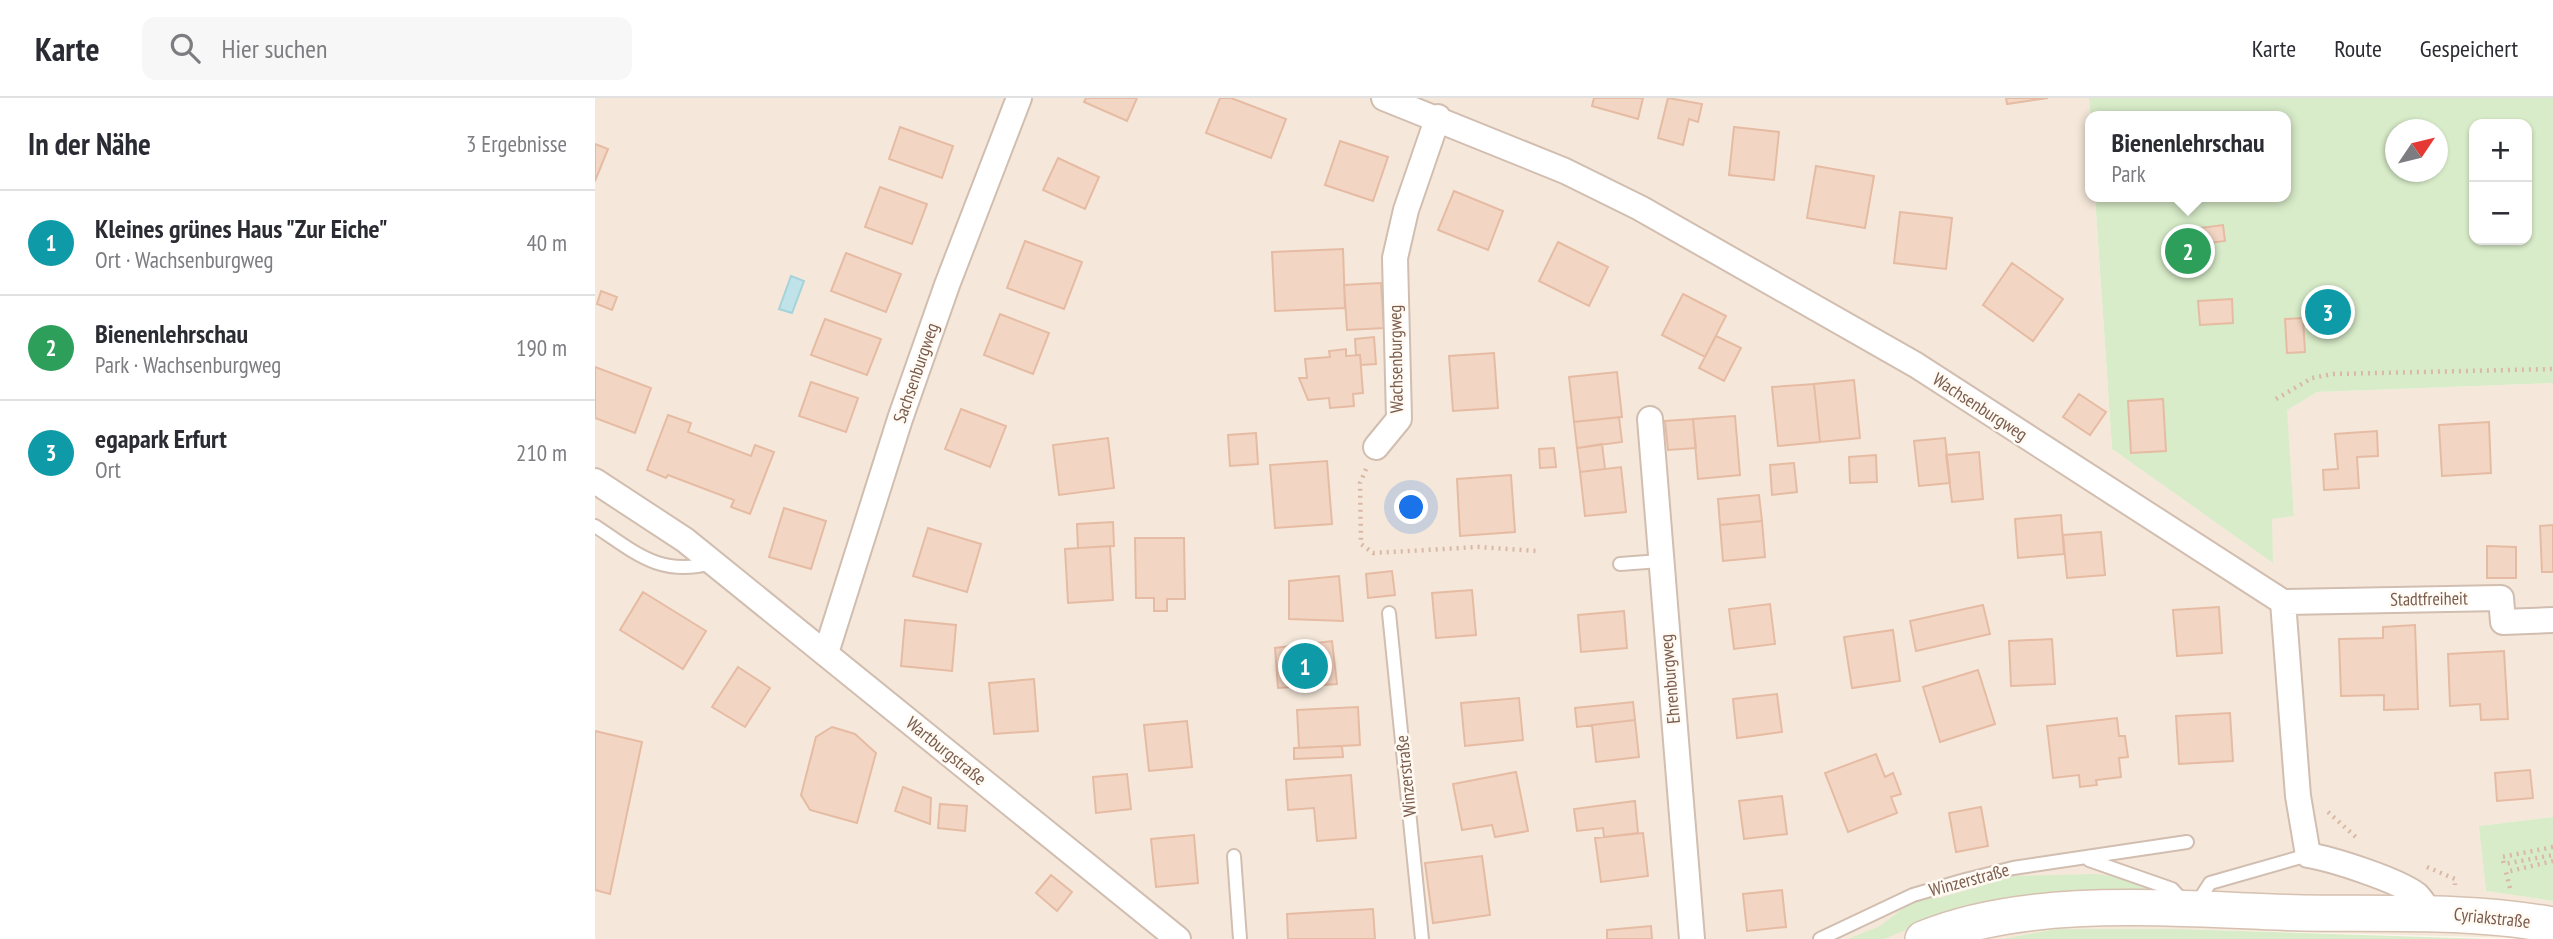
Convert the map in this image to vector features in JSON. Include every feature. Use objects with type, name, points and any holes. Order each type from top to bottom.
[{"type":"street","name":"Sachsenburgweg","points":[[826,653],[900,419],[947,285],[1019,98]]},
{"type":"street","name":"Wachsenburgweg","points":[[1384,98],[1438,117],[1565,171],[1640,208],[1893,352],[2283,602]]},
{"type":"street","name":"Wachsenburgweg","points":[[1376,447],[1399,419],[1395,258],[1406,210],[1438,117]]},
{"type":"street","name":"Ehrenburgweg","points":[[1650,419],[1692,939]]},
{"type":"street","name":"Wartburgstraße","points":[[595,481],[685,540],[1178,939]]},
{"type":"street","name":"Stadtfreiheit","points":[[2283,602],[2501,598],[2503,622],[2553,620]]},
{"type":"street","points":[[2283,602],[2298,796],[2308,855],[2323,857],[2404,887],[2419,897],[2430,913]]},
{"type":"street","points":[[1923,939],[1992,920],[2055,911],[2430,913]]},
{"type":"street","name":"Cyriakstraße","points":[[2430,913],[2508,917],[2553,925]]},
{"type":"lane","points":[[595,526],[653,564],[694,568],[713,563]]},
{"type":"lane","points":[[1620,564],[1660,561]]},
{"type":"lane","name":"Winzerstraße","points":[[1389,612],[1422,939]]},
{"type":"lane","name":"Winzerstraße","points":[[1820,939],[1913,895],[2013,868],[2187,842]]},
{"type":"lane","points":[[2192,910],[2210,883],[2308,855]]},
{"type":"lane","points":[[1234,856],[1240,939]]},
{"type":"lane","name":"Winzerstraße","points":[[2086,859],[2172,889],[2192,910]]},
{"type":"path","points":[[2276,399],[2312,378],[2333,374],[2553,369]]},
{"type":"path","points":[[1376,447],[1360,484],[1361,544],[1373,553],[1479,547],[1536,551]]},
{"type":"path","points":[[2553,847],[2502,858],[2504,864],[2553,855]]},
{"type":"path","points":[[2508,902],[2510,889],[2506,872],[2553,861]]},
{"type":"shaded area","points":[[595,98],[2089,98],[2089,111],[2085,111],[2085,202],[2095,202],[2112,449],[2272,562],[2272,519],[2294,515],[2286,410],[2317,392],[2553,383],[2553,817],[2480,826],[2486,891],[2553,901],[2553,939],[2179,929],[2056,929],[2002,939],[595,939]]},
{"type":"green space","points":[[2089,98],[2553,98],[2553,383],[2317,392],[2287,410],[2294,516],[2272,519],[2273,563],[2112,449],[2095,202],[2291,202],[2291,111],[2090,111]]},
{"type":"green space","points":[[2553,817],[2553,901],[2486,891],[2479,826]]},
{"type":"green space","points":[[2097,874],[2122,878],[2167,893],[1913,927],[1884,939],[1848,939],[1880,926],[1906,906],[1923,898],[1940,898],[2015,876]]},
{"type":"green space","points":[[2056,929],[2179,929],[2487,939],[2002,939]]},
{"type":"water","points":[[791,276],[804,281],[792,313],[779,309]]},
{"type":"building","points":[[1086,98],[1137,98],[1127,121],[1084,102]]},
{"type":"building","points":[[1220,98],[1231,98],[1286,119],[1271,158],[1206,133]]},
{"type":"building","points":[[1594,98],[1643,98],[1638,119],[1592,106]]},
{"type":"building","points":[[1668,98],[1702,104],[1698,122],[1689,119],[1683,145],[1658,138]]},
{"type":"building","points":[[2006,98],[2048,98],[2007,104]]},
{"type":"building","points":[[900,127],[953,146],[942,178],[889,159]]},
{"type":"building","points":[[1734,127],[1779,132],[1774,180],[1729,175]]},
{"type":"building","points":[[1340,141],[1388,157],[1373,201],[1325,185]]},
{"type":"building","points":[[595,144],[608,149],[595,181]]},
{"type":"building","points":[[1058,158],[1099,177],[1085,209],[1043,190]]},
{"type":"building","points":[[1816,166],[1874,176],[1865,228],[1807,218]]},
{"type":"building","points":[[880,187],[927,204],[912,244],[865,227]]},
{"type":"building","points":[[1454,191],[1503,211],[1488,250],[1438,230]]},
{"type":"building","points":[[1900,212],[1952,218],[1946,269],[1894,263]]},
{"type":"building","points":[[2223,225],[2225,241],[2194,245],[2192,229]]},
{"type":"building","points":[[1025,241],[1082,262],[1064,309],[1007,288]]},
{"type":"building","points":[[1558,242],[1608,267],[1589,306],[1539,281]]},
{"type":"building","points":[[1343,249],[1345,308],[1275,311],[1272,252]]},
{"type":"building","points":[[846,253],[901,274],[886,312],[831,291]]},
{"type":"building","points":[[2012,263],[2063,299],[2033,341],[1983,305]]},
{"type":"building","points":[[1381,283],[1384,328],[1347,330],[1344,285]]},
{"type":"building","points":[[601,291],[617,297],[612,310],[597,304]]},
{"type":"building","points":[[1683,294],[1726,316],[1705,357],[1662,335]]},
{"type":"building","points":[[2232,299],[2233,323],[2200,325],[2198,301]]},
{"type":"building","points":[[1000,314],[1049,333],[1033,374],[984,355]]},
{"type":"building","points":[[2303,318],[2305,352],[2287,353],[2285,319]]},
{"type":"building","points":[[825,319],[881,339],[867,375],[811,355]]},
{"type":"building","points":[[1716,336],[1741,348],[1724,381],[1699,368]]},
{"type":"building","points":[[1374,337],[1376,364],[1361,365],[1360,355],[1356,355],[1355,339]]},
{"type":"building","points":[[1346,349],[1346,356],[1360,355],[1363,393],[1353,394],[1354,406],[1330,408],[1329,398],[1308,400],[1299,378],[1307,378],[1305,359],[1330,357],[1329,351]]},
{"type":"building","points":[[1494,353],[1498,408],[1453,411],[1449,356]]},
{"type":"building","points":[[595,367],[651,388],[635,433],[595,418]]},
{"type":"building","points":[[1617,372],[1622,417],[1574,422],[1569,377]]},
{"type":"building","points":[[1854,380],[1860,438],[1820,442],[1814,384]]},
{"type":"building","points":[[811,382],[858,398],[846,432],[799,416]]},
{"type":"building","points":[[1814,384],[1820,442],[1778,446],[1772,387]]},
{"type":"building","points":[[2079,394],[2106,412],[2090,435],[2063,417]]},
{"type":"building","points":[[2163,399],[2166,451],[2131,453],[2128,401]]},
{"type":"building","points":[[961,409],[1006,426],[990,467],[945,449]]},
{"type":"building","points":[[668,415],[691,423],[688,432],[751,456],[755,445],[774,452],[750,514],[731,507],[734,500],[668,475],[666,478],[647,470]]},
{"type":"building","points":[[1735,416],[1740,475],[1698,479],[1693,419]]},
{"type":"building","points":[[1619,417],[1622,442],[1577,448],[1574,422]]},
{"type":"building","points":[[1693,419],[1696,448],[1668,450],[1665,421]]},
{"type":"building","points":[[2489,422],[2491,473],[2442,476],[2439,425]]},
{"type":"building","points":[[2377,431],[2378,456],[2357,457],[2359,488],[2324,490],[2323,470],[2338,469],[2335,434]]},
{"type":"building","points":[[1256,433],[1258,464],[1230,466],[1228,435]]},
{"type":"building","points":[[1108,438],[1114,488],[1059,495],[1053,445]]},
{"type":"building","points":[[1945,438],[1950,483],[1919,486],[1914,441]]},
{"type":"building","points":[[1602,444],[1605,469],[1580,472],[1577,448]]},
{"type":"building","points":[[1554,448],[1556,467],[1540,468],[1539,449]]},
{"type":"building","points":[[1979,452],[1983,499],[1952,502],[1946,455]]},
{"type":"building","points":[[1876,455],[1877,482],[1850,483],[1849,457]]},
{"type":"building","points":[[1327,461],[1332,524],[1275,528],[1270,465]]},
{"type":"building","points":[[1794,463],[1797,492],[1772,495],[1770,465]]},
{"type":"building","points":[[1621,467],[1626,512],[1585,516],[1580,472]]},
{"type":"building","points":[[1511,475],[1515,532],[1460,536],[1457,479]]},
{"type":"building","points":[[1759,495],[1762,521],[1720,525],[1718,499]]},
{"type":"building","points":[[784,508],[826,521],[811,569],[769,557]]},
{"type":"building","points":[[2061,515],[2064,554],[2018,558],[2015,519]]},
{"type":"building","points":[[1762,521],[1765,557],[1723,561],[1720,525]]},
{"type":"building","points":[[1113,522],[1114,546],[1078,548],[1077,524]]},
{"type":"building","points":[[2553,525],[2553,572],[2542,572],[2540,526]]},
{"type":"building","points":[[928,528],[981,544],[967,592],[913,576]]},
{"type":"building","points":[[2101,532],[2105,575],[2067,578],[2063,535]]},
{"type":"building","points":[[1135,538],[1184,538],[1185,599],[1167,599],[1167,611],[1154,611],[1154,598],[1136,598]]},
{"type":"building","points":[[1110,546],[1113,600],[1068,603],[1065,549]]},
{"type":"building","points":[[2487,546],[2516,547],[2516,578],[2487,578]]},
{"type":"building","points":[[1392,571],[1395,595],[1368,598],[1366,574]]},
{"type":"building","points":[[1339,576],[1343,621],[1289,619],[1289,581]]},
{"type":"building","points":[[1472,590],[1476,635],[1436,638],[1432,593]]},
{"type":"building","points":[[643,592],[706,631],[683,669],[620,630]]},
{"type":"building","points":[[1770,604],[1775,644],[1734,649],[1729,609]]},
{"type":"building","points":[[1983,605],[1990,634],[1916,651],[1910,621]]},
{"type":"building","points":[[2219,607],[2222,653],[2177,656],[2173,610]]},
{"type":"building","points":[[1624,611],[1627,648],[1581,652],[1578,615]]},
{"type":"building","points":[[905,620],[956,625],[952,671],[901,666]]},
{"type":"building","points":[[2415,625],[2418,709],[2384,710],[2384,695],[2341,696],[2339,639],[2383,638],[2383,627]]},
{"type":"building","points":[[1893,630],[1900,681],[1852,688],[1844,637]]},
{"type":"building","points":[[2052,639],[2055,684],[2011,686],[2009,641]]},
{"type":"building","points":[[1332,641],[1337,684],[1278,688],[1275,648]]},
{"type":"building","points":[[2504,651],[2508,719],[2481,720],[2480,704],[2450,706],[2448,654]]},
{"type":"building","points":[[738,667],[770,688],[745,727],[712,707]]},
{"type":"building","points":[[1978,670],[1995,724],[1940,742],[1923,687]]},
{"type":"building","points":[[1034,679],[1038,731],[994,734],[989,683]]},
{"type":"building","points":[[1777,694],[1782,732],[1737,738],[1733,699]]},
{"type":"building","points":[[1519,698],[1523,740],[1465,746],[1461,703]]},
{"type":"building","points":[[1633,702],[1635,720],[1577,727],[1575,708]]},
{"type":"building","points":[[1358,707],[1360,745],[1299,748],[1297,710]]},
{"type":"building","points":[[2230,713],[2233,761],[2179,764],[2176,716]]},
{"type":"building","points":[[2117,718],[2119,736],[2125,736],[2128,757],[2119,758],[2121,777],[2096,780],[2097,785],[2080,787],[2079,775],[2053,778],[2047,726]]},
{"type":"building","points":[[1635,720],[1639,757],[1596,762],[1592,725]]},
{"type":"building","points":[[1187,721],[1192,767],[1149,771],[1144,725]]},
{"type":"building","points":[[832,727],[855,734],[876,753],[857,823],[810,810],[801,795],[816,737]]},
{"type":"building","points":[[595,731],[642,742],[610,894],[595,890]]},
{"type":"building","points":[[1342,746],[1343,757],[1294,759],[1294,748]]},
{"type":"building","points":[[1876,754],[1885,777],[1893,773],[1901,794],[1891,797],[1897,813],[1848,832],[1825,773]]},
{"type":"building","points":[[2530,770],[2533,798],[2497,801],[2495,773]]},
{"type":"building","points":[[1516,772],[1528,831],[1495,837],[1492,825],[1462,830],[1453,784]]},
{"type":"building","points":[[1127,774],[1131,809],[1096,813],[1093,777]]},
{"type":"building","points":[[1351,775],[1356,838],[1317,841],[1314,808],[1288,810],[1286,780]]},
{"type":"building","points":[[903,787],[931,798],[930,824],[895,811]]},
{"type":"building","points":[[1782,796],[1787,834],[1744,839],[1739,801]]},
{"type":"building","points":[[1635,801],[1638,833],[1604,837],[1603,828],[1577,831],[1574,809]]},
{"type":"building","points":[[940,804],[967,806],[965,831],[938,828]]},
{"type":"building","points":[[1981,807],[1988,846],[1956,852],[1949,813]]},
{"type":"building","points":[[1643,833],[1648,876],[1601,882],[1595,838]]},
{"type":"building","points":[[1194,835],[1198,883],[1156,887],[1151,839]]},
{"type":"building","points":[[1482,856],[1490,915],[1433,923],[1425,863]]},
{"type":"building","points":[[1051,875],[1072,892],[1057,911],[1036,893]]},
{"type":"building","points":[[1782,890],[1786,927],[1747,931],[1743,894]]},
{"type":"building","points":[[1373,909],[1375,939],[1288,939],[1287,914]]},
{"type":"building","points":[[1651,926],[1652,939],[1607,939],[1607,930]]},
{"type":"place","name":"Bienenlehrschau","points":[[2188,251]]},
{"type":"place","name":"egapark Erfurt","points":[[2328,312]]},
{"type":"place","name":"Kleines grünes Haus \"Zur Eiche\"","points":[[1305,666]]}]
